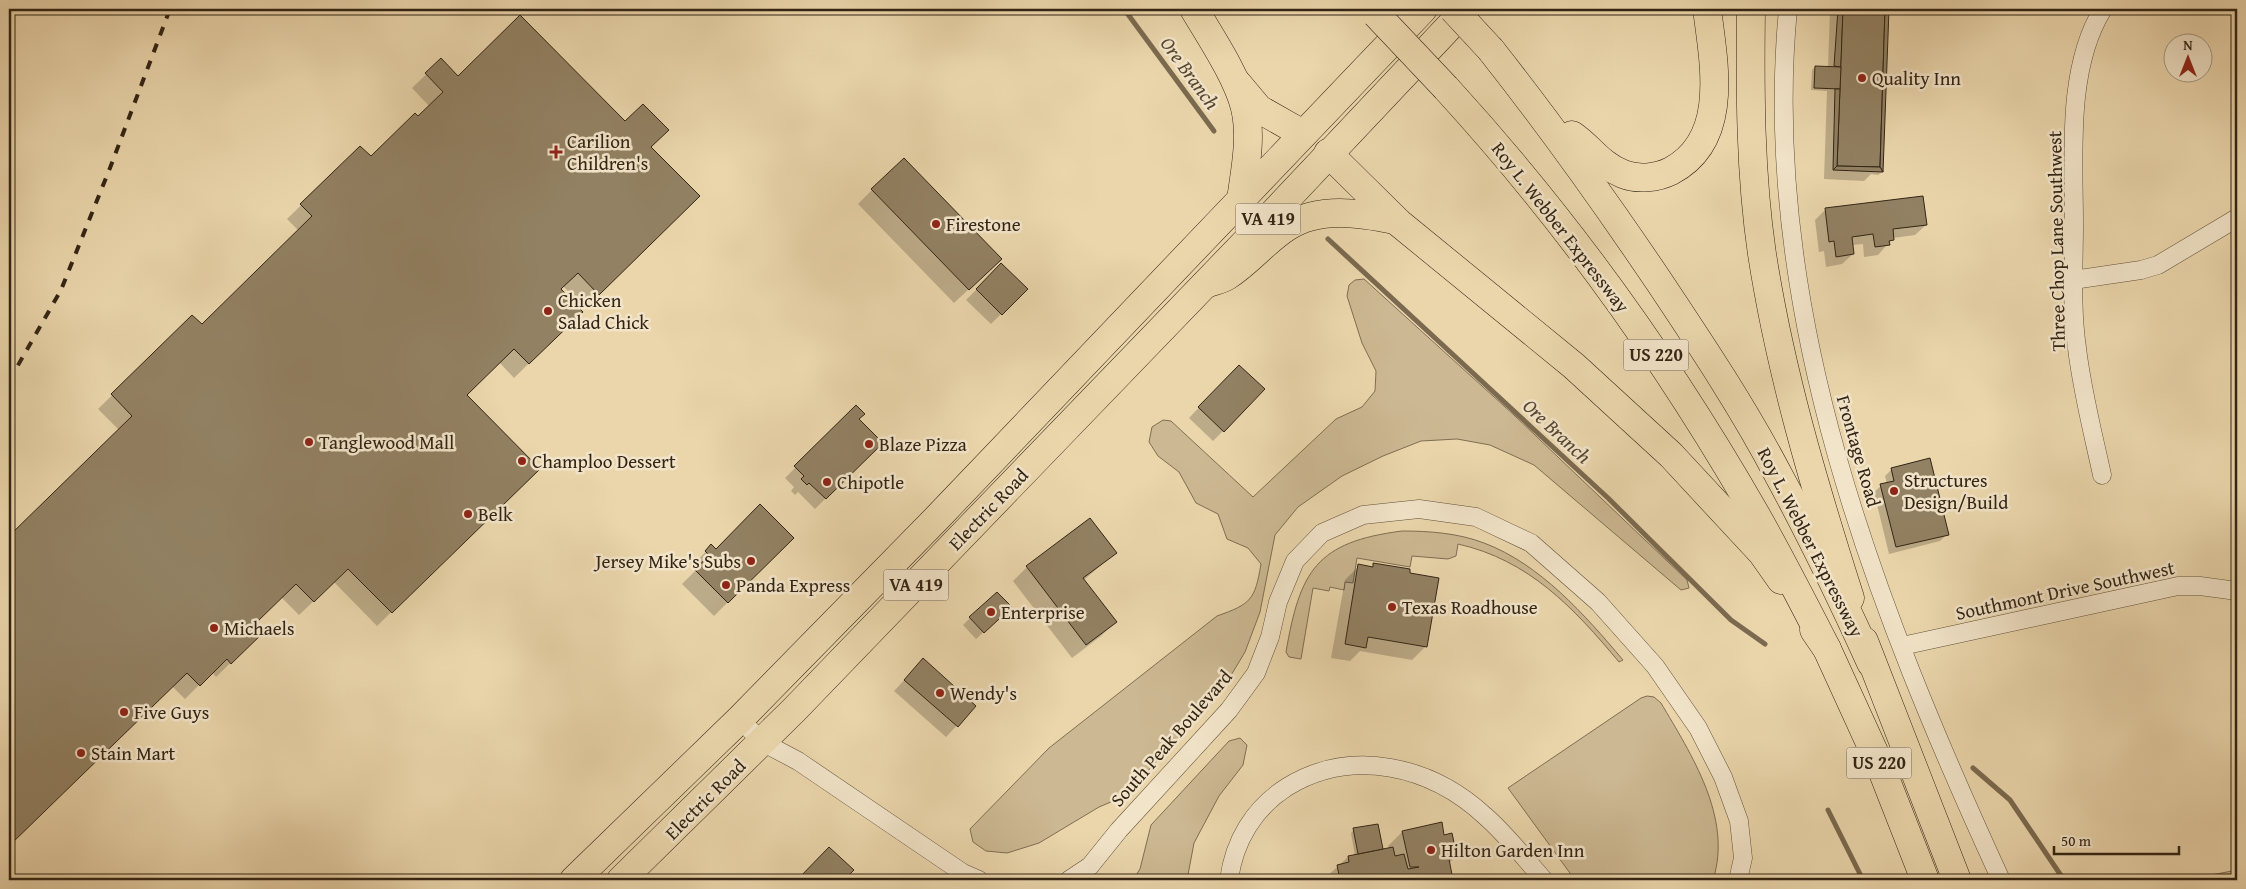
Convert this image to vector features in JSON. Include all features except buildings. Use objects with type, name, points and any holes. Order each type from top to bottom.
[{"type":"main road","points":[[1194,9],[1230,73],[1245,108],[1248,154],[1241,200]]},
{"type":"main road","points":[[1304,134],[1423,9]]},
{"type":"main road","name":"Roy L. Webber Expressway","points":[[1453,9],[1491,50],[1541,114],[1658,281],[1746,417],[1779,475],[1829,572],[1871,662]]},
{"type":"main road","name":"VA 419","points":[[1328,154],[1466,9]]},
{"type":"main road","points":[[1541,114],[1580,141],[1594,157],[1624,175],[1636,178],[1649,177],[1667,173],[1683,165],[1696,153],[1706,135],[1712,116],[1715,95],[1707,9]]},
{"type":"main road","points":[[1751,9],[1750,114],[1755,193],[1771,309],[1797,418],[1825,517],[1871,662]]},
{"type":"main road","name":"Roy L. Webber Expressway","points":[[1374,12],[1446,88],[1501,150],[1589,261],[1643,335],[1698,419],[1757,516],[1827,649]]},
{"type":"main road","points":[[1230,73],[1259,109],[1304,134],[1328,154],[1395,220],[1574,366],[1671,454],[1762,553],[1827,649]]},
{"type":"main road","name":"VA 419","points":[[1241,200],[1304,134]]},
{"type":"main road","name":"Electric Road","points":[[621,880],[762,742],[1206,284],[1328,154]]},
{"type":"main road","name":"Electric Road","points":[[574,880],[740,719],[1241,200]]},
{"type":"main road","points":[[1206,284],[1226,277],[1288,226],[1312,216],[1332,213],[1360,213],[1395,220]]},
{"type":"main road","name":"US 220","points":[[1827,649],[1880,765],[1924,880]]},
{"type":"main road","name":"US 220","points":[[1871,662],[1957,880]]},
{"type":"street","name":"Frontage Road","points":[[1788,9],[1783,111],[1785,178],[1790,232],[1802,307],[1831,433],[1863,538],[1924,706],[2001,880]]},
{"type":"street","name":"Three Chop Lane Southwest","points":[[2102,475],[2077,349],[2074,280],[2075,116],[2078,87],[2091,31],[2103,9]]},
{"type":"street","points":[[2074,280],[2141,270],[2158,265],[2237,218]]},
{"type":"street","name":"South Peak Boulevard","points":[[1069,880],[1090,866],[1119,830],[1229,710],[1256,672],[1270,637],[1278,602],[1295,561],[1322,533],[1362,515],[1419,509],[1476,517],[1531,543],[1598,602],[1655,666],[1698,728],[1723,777],[1739,821],[1743,858],[1738,880]]},
{"type":"street","name":"Southmont Drive Southwest","points":[[1902,646],[2178,586],[2200,586],[2237,591]]},
{"type":"street","points":[[740,719],[762,742],[798,761],[963,873],[979,880]]},
{"type":"street","points":[[1229,880],[1232,860],[1246,828],[1269,798],[1303,777],[1338,766],[1376,764],[1418,775],[1454,792],[1485,815],[1544,880]]},
{"type":"shaded area","points":[[1364,279],[1515,416],[1687,580],[1689,588],[1681,590],[1534,465],[1490,445],[1457,439],[1421,441],[1383,456],[1342,476],[1298,507],[1275,535],[1260,612],[1245,652],[1224,687],[1125,796],[1099,807],[1039,843],[1007,853],[986,851],[973,842],[970,829],[1049,748],[1217,616],[1244,604],[1250,599],[1256,586],[1261,564],[1248,548],[1227,539],[1218,514],[1196,503],[1179,472],[1158,456],[1149,442],[1152,427],[1163,420],[1171,421],[1253,497],[1336,419],[1362,407],[1375,391],[1376,371],[1362,343],[1347,296],[1349,285],[1355,280]]},
{"type":"shaded area","points":[[1402,531],[1433,532],[1464,537],[1504,552],[1543,577],[1560,592],[1623,660],[1619,662],[1567,605],[1528,574],[1483,551],[1458,544],[1456,556],[1448,559],[1412,556],[1410,567],[1357,558],[1353,583],[1345,582],[1344,590],[1330,587],[1329,591],[1313,588],[1301,659],[1289,657],[1286,652],[1298,600],[1306,581],[1317,565],[1331,553],[1350,543],[1373,536]]},
{"type":"shaded area","points":[[1647,696],[1654,697],[1661,703],[1685,743],[1706,787],[1718,833],[1718,857],[1713,880],[1575,880],[1508,788],[1641,698]]},
{"type":"shaded area","points":[[1240,738],[1247,745],[1243,765],[1219,796],[1194,843],[1187,880],[1133,880],[1140,869],[1151,825],[1229,741]]},
{"type":"shaded area","points":[[2237,870],[2237,880],[2186,880]]},
{"type":"waterway","name":"Ore Branch","points":[[1124,9],[1214,131]]},
{"type":"waterway","name":"Ore Branch","points":[[1328,239],[1608,498],[1731,620],[1765,644]]},
{"type":"waterway","name":"Ore Branch","points":[[1973,768],[2010,800],[2064,880]]},
{"type":"waterway","points":[[1828,810],[1863,880]]},
{"type":"railway","points":[[9,381],[61,290],[110,168],[170,9]]},
{"type":"place","name":"Quality Inn","points":[[1862,78]]},
{"type":"place","name":"Carilion Children's","points":[[556,152]]},
{"type":"place","name":"Firestone","points":[[936,224]]},
{"type":"place","name":"Chicken Salad Chick","points":[[548,311]]},
{"type":"place","name":"Tanglewood Mall","points":[[309,442]]},
{"type":"place","name":"Blaze Pizza","points":[[869,444]]},
{"type":"place","name":"Champloo Dessert","points":[[522,461]]},
{"type":"place","name":"Chipotle","points":[[827,482]]},
{"type":"place","name":"Structures Design/Build","points":[[1894,491]]},
{"type":"place","name":"Belk","points":[[468,514]]},
{"type":"place","name":"Jersey Mike's Subs","points":[[751,561]]},
{"type":"place","name":"Panda Express","points":[[726,585]]},
{"type":"place","name":"Texas Roadhouse","points":[[1392,607]]},
{"type":"place","name":"Enterprise","points":[[991,612]]},
{"type":"place","name":"Michaels","points":[[214,628]]},
{"type":"place","name":"Wendy's","points":[[940,693]]},
{"type":"place","name":"Five Guys","points":[[124,712]]},
{"type":"place","name":"Stain Mart","points":[[81,753]]},
{"type":"place","name":"Hilton Garden Inn","points":[[1431,850]]}]
